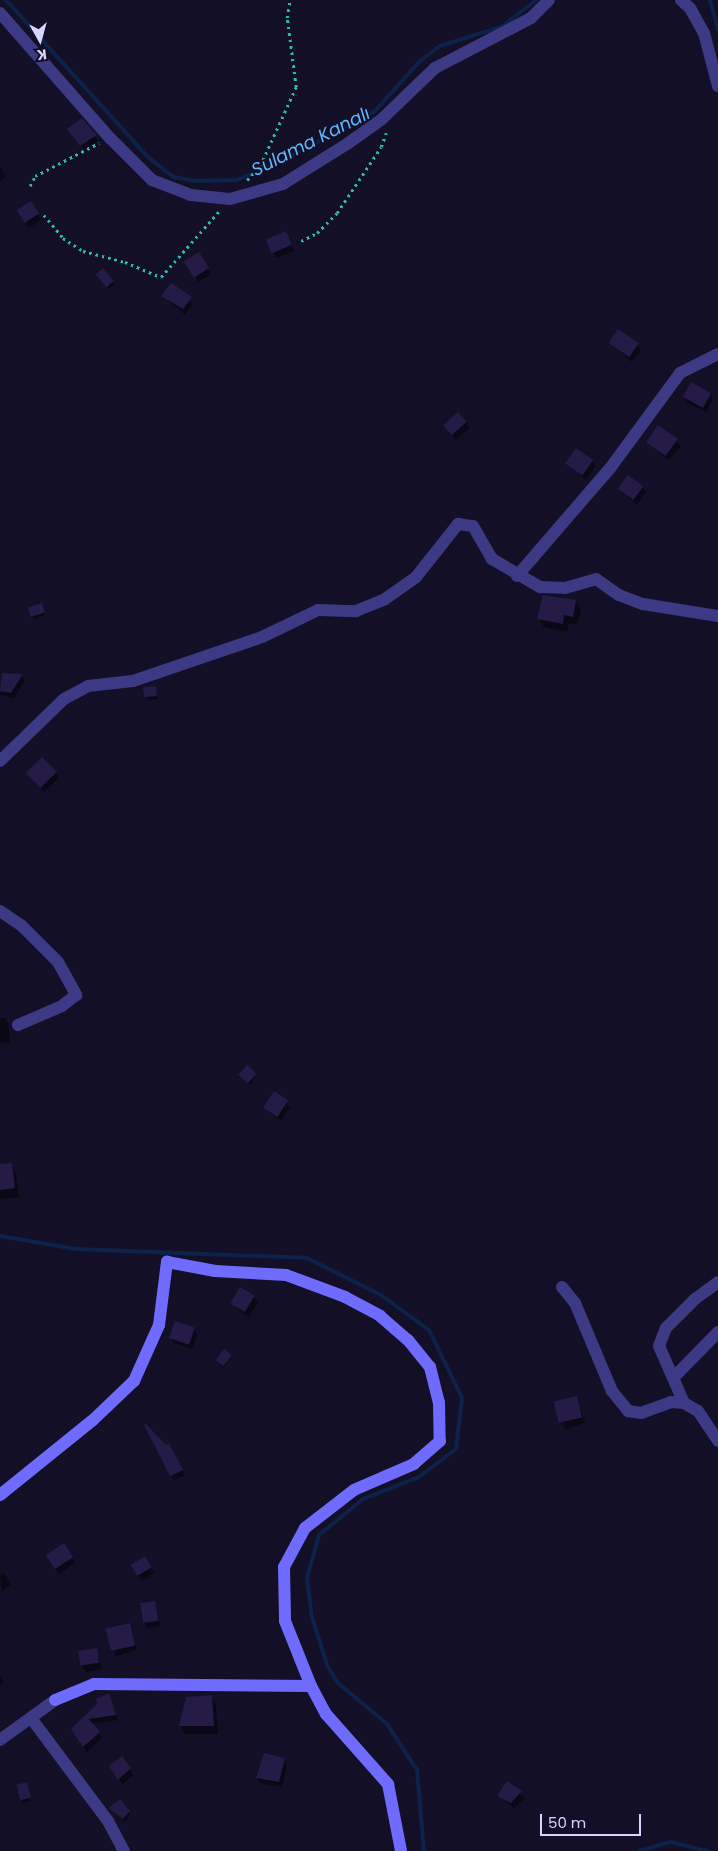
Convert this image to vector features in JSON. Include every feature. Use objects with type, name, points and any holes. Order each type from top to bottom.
[{"type":"street","points":[[0,13],[110,138],[152,180],[191,195],[230,199],[283,184],[382,119],[434,68],[531,18],[549,0]]},
{"type":"street","points":[[681,0],[690,8],[704,33],[718,86]]},
{"type":"street","points":[[517,576],[610,467],[680,373],[718,354]]},
{"type":"street","points":[[2,756],[64,699],[88,686],[133,681],[262,637],[318,610],[356,611],[385,599],[416,577],[458,524],[473,526],[492,559],[517,576],[540,587],[565,588],[596,579],[643,604],[718,616]]},
{"type":"street","points":[[0,911],[21,925],[58,962],[76,995],[62,1006],[18,1024]]},
{"type":"street","points":[[0,1495],[93,1420],[134,1381],[158,1325],[167,1262],[215,1271],[286,1275],[345,1297],[380,1316],[408,1340],[430,1367],[439,1402],[440,1441],[414,1464],[354,1490],[306,1528],[284,1567],[285,1621],[311,1686],[326,1714],[388,1784],[401,1851]]},
{"type":"street","points":[[684,1403],[674,1376],[659,1346],[666,1328],[695,1299],[718,1282]]},
{"type":"street","points":[[562,1286],[575,1303],[612,1391],[628,1411],[641,1413],[670,1402],[684,1403],[698,1411],[718,1440]]},
{"type":"street","points":[[674,1376],[718,1332]]},
{"type":"street","points":[[0,1740],[56,1700],[94,1684],[311,1686]]},
{"type":"street","points":[[31,1718],[108,1821],[124,1851]]},
{"type":"path","points":[[260,166],[296,87],[287,18],[290,0]]},
{"type":"path","points":[[301,241],[317,233],[337,213],[352,192],[381,147],[386,133],[382,119]]},
{"type":"path","points":[[30,186],[35,176],[110,138]]},
{"type":"path","points":[[44,215],[63,238],[83,251],[125,262],[161,277],[230,199]]},
{"type":"building","points":[[82,118],[97,135],[80,146],[67,129]]},
{"type":"building","points":[[31,201],[39,214],[25,223],[17,210]]},
{"type":"building","points":[[286,231],[292,245],[272,253],[266,240]]},
{"type":"building","points":[[199,252],[209,268],[194,278],[184,262]]},
{"type":"building","points":[[103,268],[114,281],[106,287],[95,274]]},
{"type":"building","points":[[171,283],[192,297],[183,309],[161,296]]},
{"type":"building","points":[[618,329],[639,343],[629,357],[608,343]]},
{"type":"building","points":[[691,382],[711,393],[703,408],[683,397]]},
{"type":"building","points":[[458,412],[467,422],[452,435],[443,425]]},
{"type":"building","points":[[658,425],[678,439],[666,456],[646,442]]},
{"type":"building","points":[[576,448],[593,460],[582,476],[565,464]]},
{"type":"building","points":[[628,475],[643,486],[633,500],[618,489]]},
{"type":"building","points":[[543,595],[576,600],[573,617],[564,615],[563,624],[537,619]]},
{"type":"building","points":[[42,603],[45,613],[31,617],[28,607]]},
{"type":"building","points":[[2,673],[23,674],[11,693],[0,691]]},
{"type":"building","points":[[156,686],[157,696],[144,697],[143,687]]},
{"type":"building","points":[[42,757],[57,772],[41,788],[26,773]]},
{"type":"building","points":[[247,1065],[257,1074],[248,1083],[238,1075]]},
{"type":"building","points":[[274,1091],[288,1100],[277,1117],[263,1108]]},
{"type":"building","points":[[12,1163],[15,1188],[0,1190],[0,1164]]},
{"type":"building","points":[[240,1287],[255,1296],[245,1312],[230,1303]]},
{"type":"building","points":[[175,1321],[195,1328],[189,1345],[169,1338]]},
{"type":"building","points":[[224,1349],[232,1355],[224,1366],[216,1360]]},
{"type":"building","points":[[577,1396],[582,1417],[559,1423],[554,1401]]},
{"type":"building","points":[[146,1424],[166,1445],[169,1443],[183,1470],[170,1476],[144,1425]]},
{"type":"building","points":[[64,1543],[73,1557],[55,1569],[46,1555]]},
{"type":"building","points":[[145,1556],[152,1567],[137,1576],[131,1565]]},
{"type":"building","points":[[155,1601],[158,1621],[143,1623],[140,1603]]},
{"type":"building","points":[[130,1623],[135,1645],[111,1651],[106,1629]]},
{"type":"building","points":[[97,1648],[99,1663],[80,1665],[78,1651]]},
{"type":"building","points":[[109,1693],[116,1715],[89,1719],[100,1732],[83,1747],[71,1729],[97,1704],[96,1699]]},
{"type":"building","points":[[212,1695],[214,1726],[179,1726],[186,1697]]},
{"type":"building","points":[[264,1753],[285,1758],[279,1782],[256,1778]]},
{"type":"building","points":[[122,1756],[131,1768],[118,1780],[109,1766]]},
{"type":"building","points":[[507,1781],[522,1791],[511,1803],[497,1796]]},
{"type":"building","points":[[27,1782],[31,1798],[20,1800],[16,1785]]},
{"type":"building","points":[[120,1799],[130,1811],[123,1819],[108,1808]]},
{"type":"waterway","name":"Sulama Kanalı","points":[[6,0],[148,157],[174,177],[194,181],[237,180],[286,159],[375,111],[420,61],[440,46],[503,26],[536,0]]},
{"type":"waterway","name":"Sulama Kanalı","points":[[710,0],[718,29]]},
{"type":"waterway","points":[[0,1236],[76,1249],[307,1258],[381,1295],[429,1330],[462,1398],[456,1449],[419,1477],[363,1499],[319,1535],[307,1578],[312,1617],[327,1665],[338,1683],[387,1724],[417,1770],[424,1851]]},
{"type":"waterway","points":[[639,1851],[671,1842],[708,1851]]}]
